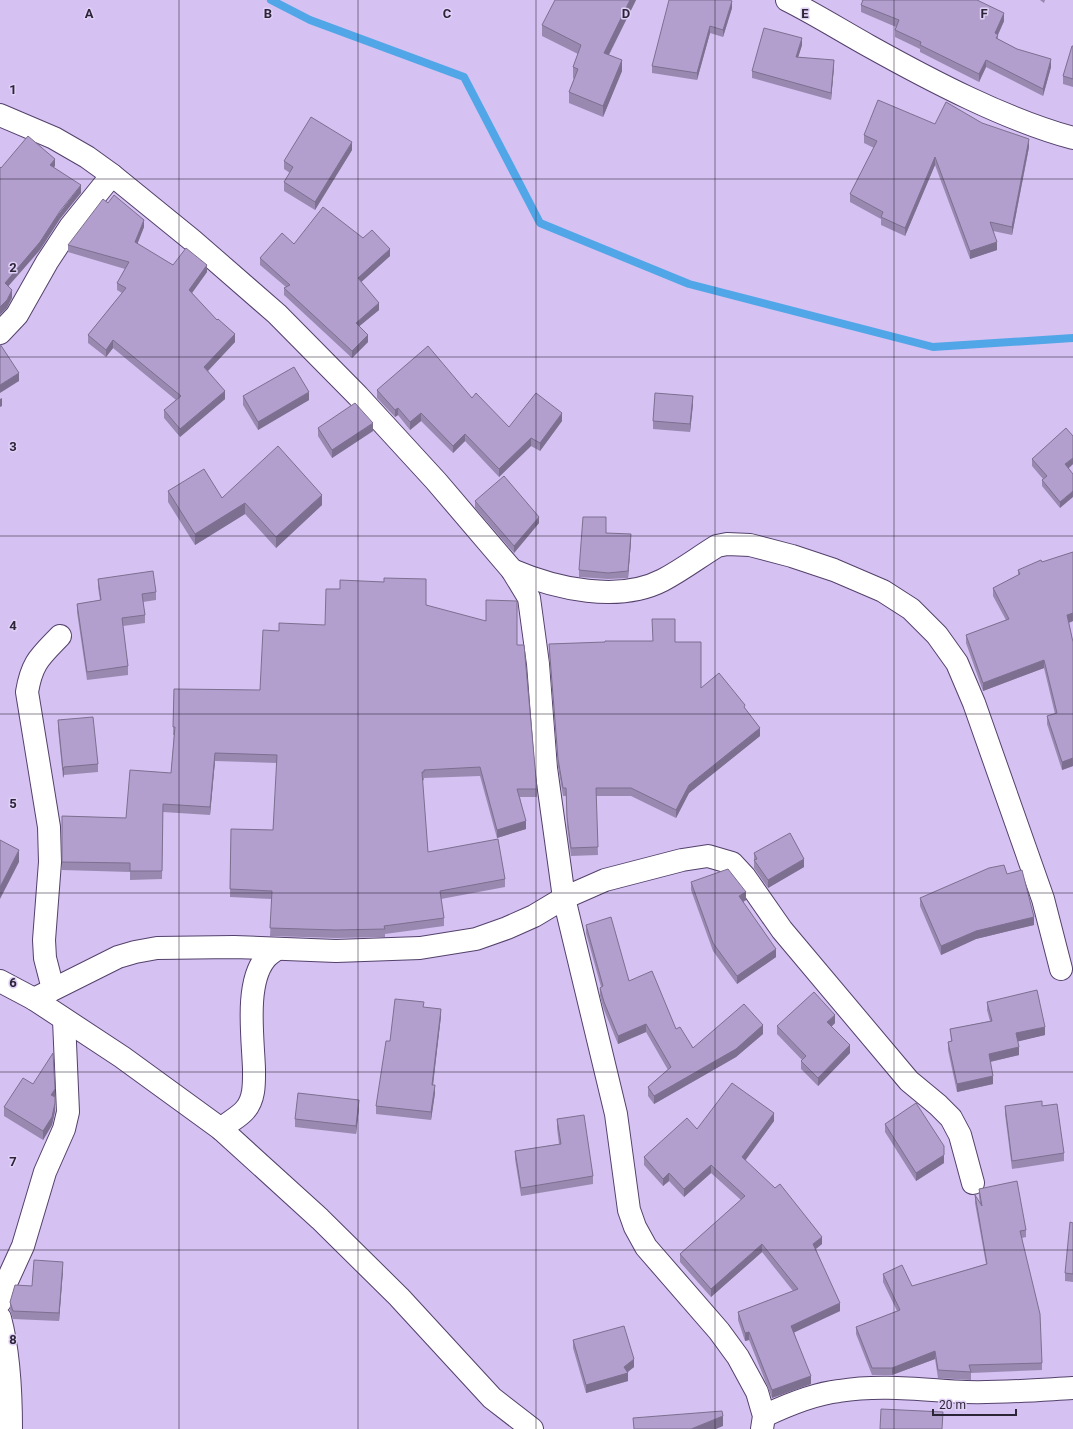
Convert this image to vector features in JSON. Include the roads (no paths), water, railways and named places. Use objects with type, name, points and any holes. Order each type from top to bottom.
[{"type":"street","points":[[787,0],[959,93],[1014,117],[1073,138]]},
{"type":"street","points":[[0,114],[54,138],[87,157],[112,175],[192,240],[277,314],[358,396],[436,481],[512,570],[529,598],[534,622],[546,768],[564,898],[611,1092],[620,1139],[629,1210],[635,1227],[646,1247],[719,1331],[738,1357],[757,1392],[763,1423],[806,1400],[837,1391],[894,1388],[994,1392],[1073,1388]]},
{"type":"street","points":[[0,332],[17,315],[47,262],[70,227],[112,175]]},
{"type":"street","points":[[512,570],[534,579],[563,586],[611,592],[635,591],[662,580],[717,546],[727,544],[750,545],[792,556],[834,570],[883,590],[911,609],[937,635],[957,663],[974,703],[1043,899],[1061,969]]},
{"type":"street","points":[[53,989],[45,958],[44,940],[50,862],[50,827],[27,692],[30,674],[35,662],[60,636]]},
{"type":"street","points":[[34,999],[118,957],[135,952],[181,947],[336,951],[420,948],[476,939],[514,925],[564,898],[605,880],[682,860],[708,856],[732,863],[744,877],[782,930],[909,1081],[951,1118],[960,1135],[973,1183]]},
{"type":"street","points":[[221,1128],[245,1110],[252,1096],[254,1083],[252,1020],[255,981],[266,958],[277,949]]},
{"type":"street","points":[[0,981],[34,999],[122,1057],[221,1128],[320,1219],[399,1297],[492,1398],[532,1429]]},
{"type":"street","points":[[0,1302],[2,1292],[24,1246],[45,1172],[64,1128],[68,1112],[64,1020]]},
{"type":"street","points":[[0,1318],[3,1330],[11,1399],[11,1429]]},
{"type":"waterway","points":[[271,0],[310,20],[464,77],[540,223],[689,284],[933,347],[1073,338]]}]
